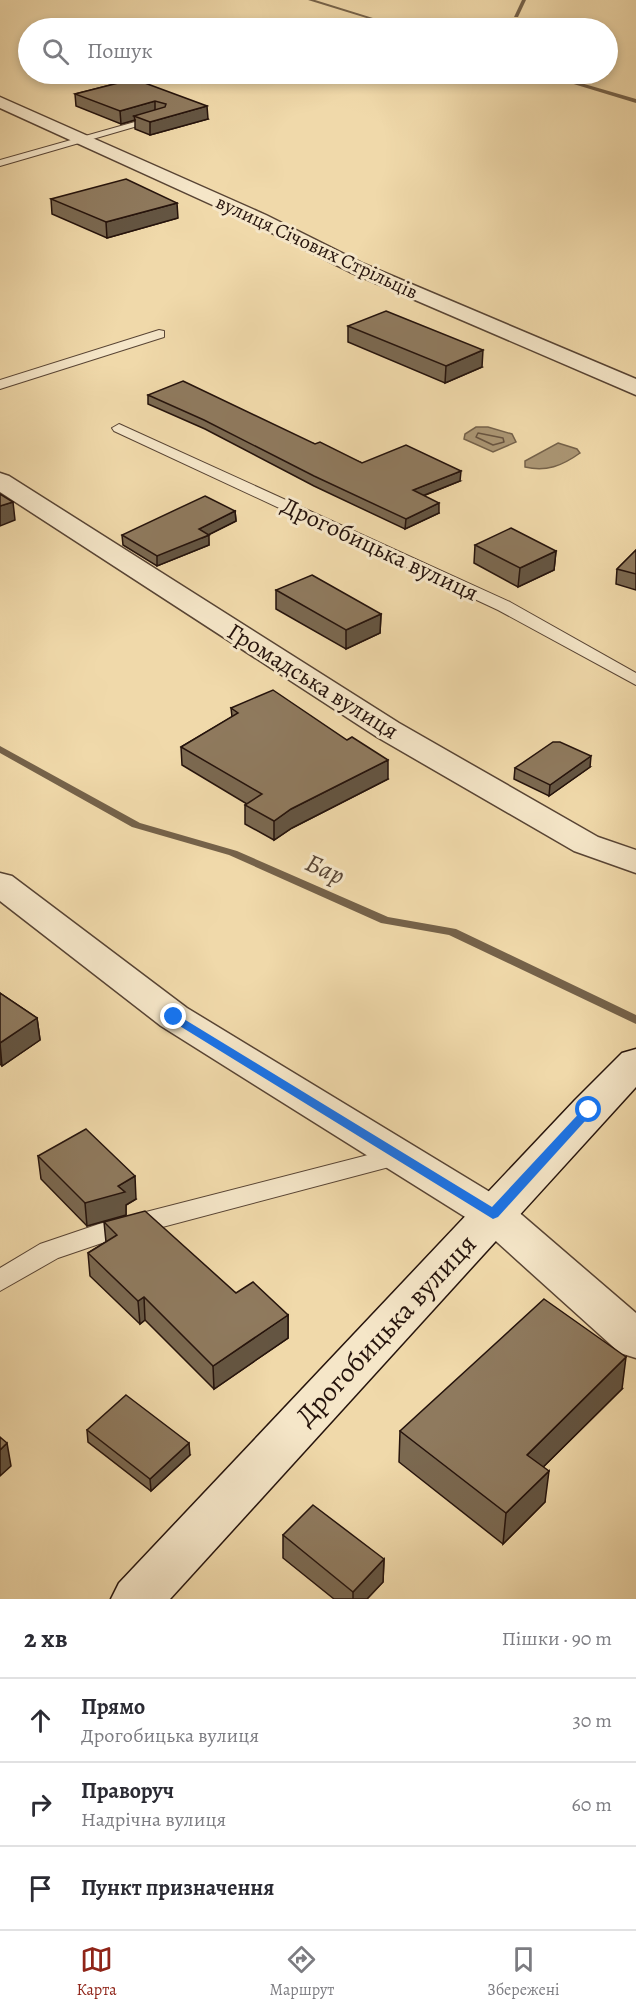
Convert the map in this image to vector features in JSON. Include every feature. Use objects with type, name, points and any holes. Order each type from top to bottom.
[{"type":"street","name":"вулиця Січових Стрільців","points":[[0,102],[259,219],[357,268],[636,388]]},
{"type":"street","name":"Громадська вулиця","points":[[0,481],[388,730],[586,844],[636,862]]},
{"type":"street","points":[[0,884],[174,1017],[493,1214],[636,1340]]},
{"type":"street","name":"Дрогобицька вулиця","points":[[137,1599],[636,1062]]},
{"type":"lane","points":[[0,163],[160,118]]},
{"type":"lane","points":[[0,384],[159,334]]},
{"type":"lane","name":"Дрогобицька вулиця","points":[[119,428],[504,606],[636,680]]},
{"type":"lane","points":[[0,1281],[49,1251],[99,1234],[399,1156]]},
{"type":"water","points":[[476,427],[488,427],[512,434],[516,442],[493,452],[464,439],[465,434]]},
{"type":"water","points":[[558,443],[577,449],[580,453],[554,467],[540,469],[525,467],[525,461]]},
{"type":"building","points":[[114,84],[148,84],[207,106],[150,122],[134,116],[165,107],[166,104],[155,101],[120,111],[75,94]]},
{"type":"building","points":[[126,179],[177,203],[106,222],[51,199]]},
{"type":"building","points":[[386,311],[483,350],[446,366],[348,326]]},
{"type":"building","points":[[183,381],[315,444],[320,442],[362,463],[406,445],[461,471],[413,490],[439,503],[406,519],[148,395]]},
{"type":"building","points":[[0,494],[13,502],[0,506]]},
{"type":"building","points":[[205,496],[235,511],[199,529],[209,535],[157,556],[122,535]]},
{"type":"building","points":[[511,528],[556,551],[520,568],[475,545]]},
{"type":"building","points":[[636,550],[636,574],[617,569]]},
{"type":"building","points":[[312,575],[381,614],[346,630],[276,590]]},
{"type":"building","points":[[273,690],[347,740],[352,737],[388,760],[291,809],[274,821],[245,805],[262,794],[181,747],[238,713],[231,708]]},
{"type":"building","points":[[553,742],[560,742],[591,756],[550,785],[515,768]]},
{"type":"building","points":[[0,993],[37,1018],[0,1043]]},
{"type":"building","points":[[86,1129],[135,1176],[118,1186],[125,1192],[85,1203],[38,1156]]},
{"type":"building","points":[[145,1211],[236,1293],[253,1282],[288,1315],[213,1366],[144,1297],[138,1301],[88,1253],[117,1235],[104,1222]]},
{"type":"building","points":[[544,1299],[626,1357],[527,1455],[549,1471],[506,1513],[400,1431]]},
{"type":"building","points":[[126,1395],[189,1443],[150,1479],[87,1430]]},
{"type":"building","points":[[0,1437],[7,1443],[0,1450]]},
{"type":"building","points":[[313,1505],[384,1559],[353,1592],[283,1535]]},
{"type":"waterway","points":[[310,0],[370,18]]},
{"type":"waterway","points":[[516,16],[524,0]]},
{"type":"waterway","points":[[579,84],[636,101]]},
{"type":"waterway","name":"Бар","points":[[0,749],[136,825],[233,853],[385,920],[452,932],[636,1020]]},
{"type":"route","points":[[174,1017],[493,1214],[589,1110]]}]
